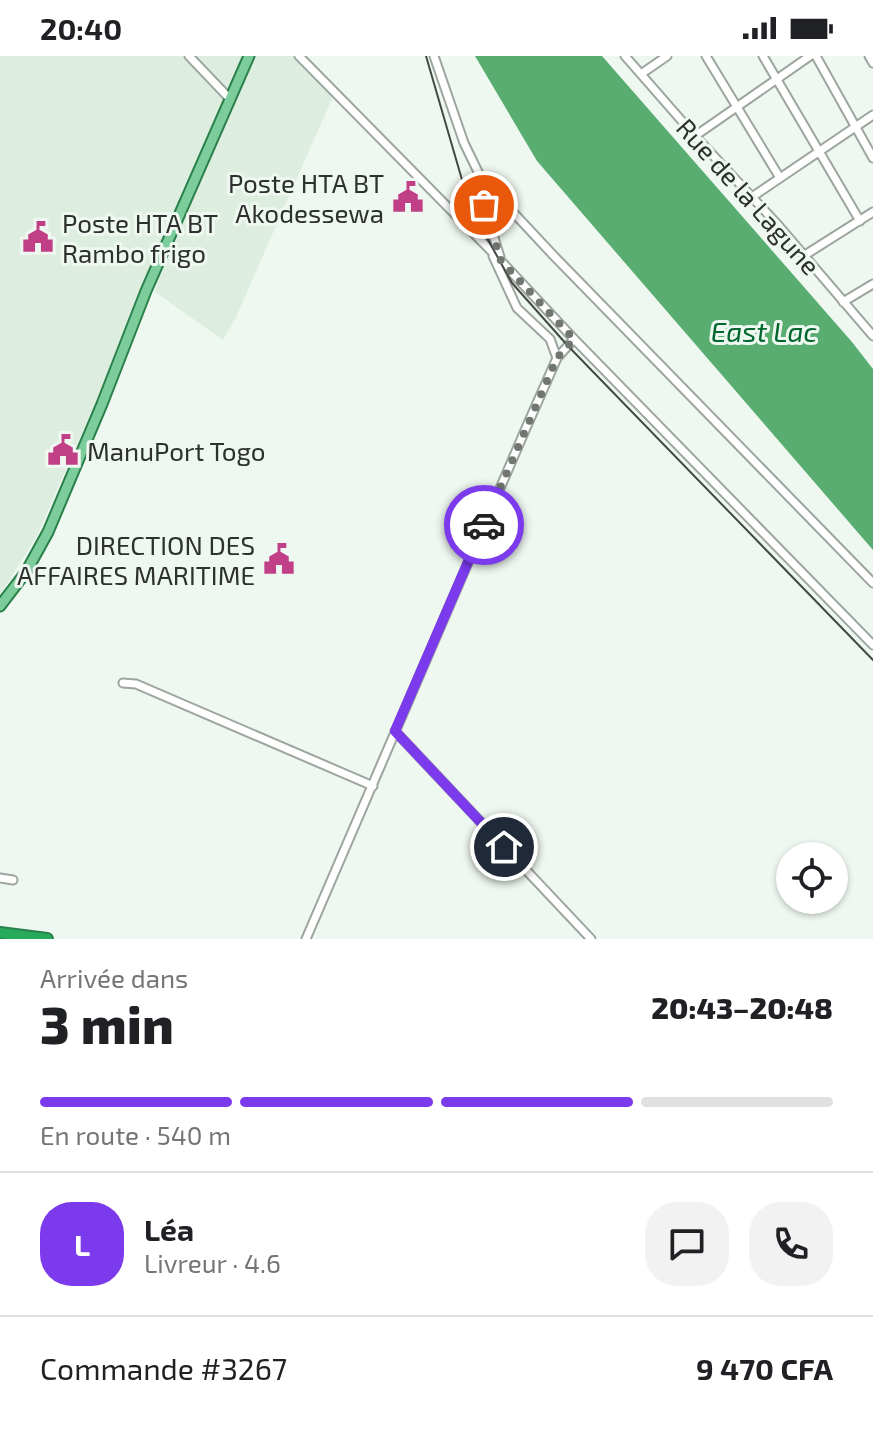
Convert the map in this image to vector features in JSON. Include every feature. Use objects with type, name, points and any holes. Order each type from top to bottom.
[{"type":"highway","points":[[0,933],[47,939]]},
{"type":"main road","points":[[0,606],[26,572],[53,521],[146,291],[249,56]]},
{"type":"street","points":[[189,56],[230,99]]},
{"type":"street","points":[[299,56],[873,645]]},
{"type":"street","points":[[434,56],[464,143],[481,178],[873,583]]},
{"type":"street","name":"Rue de la Lagune","points":[[625,56],[872,334]]},
{"type":"street","points":[[641,74],[667,56]]},
{"type":"street","points":[[706,56],[780,178]]},
{"type":"street","points":[[763,56],[860,221]]},
{"type":"street","points":[[695,136],[810,56]]},
{"type":"street","points":[[816,56],[873,158]]},
{"type":"street","points":[[869,56],[873,63]]},
{"type":"street","points":[[752,197],[873,115]]},
{"type":"street","points":[[481,178],[484,205],[501,261]]},
{"type":"street","points":[[805,255],[873,212]]},
{"type":"street","points":[[491,251],[514,302],[521,313],[550,339],[557,358]]},
{"type":"street","points":[[843,302],[873,284]]},
{"type":"street","points":[[306,939],[557,358],[574,339]]},
{"type":"street","points":[[123,683],[136,684],[373,786]]},
{"type":"street","points":[[395,731],[591,939]]},
{"type":"street","points":[[0,878],[13,880]]},
{"type":"shaded area","points":[[0,56],[246,56],[37,536],[0,595]]},
{"type":"shaded area","points":[[253,56],[296,56],[334,94],[223,340],[155,292],[159,273],[188,203]]},
{"type":"water","name":"East Lac","points":[[475,56],[602,56],[852,342],[873,369],[873,550],[537,161]]},
{"type":"railway","points":[[426,56],[465,190],[477,220],[512,283],[568,346],[873,660]]},
{"type":"way so far","points":[[484,205],[501,261],[574,339],[557,358],[484,525]]},
{"type":"place","name":"Poste HTA BT Akodessewa","points":[[408,197]]},
{"type":"place","name":"Poste HTA BT Rambo frigo","points":[[38,237]]},
{"type":"place","name":"ManuPort Togo","points":[[63,450]]},
{"type":"place","name":"DIRECTION DES AFFAIRES MARITIME","points":[[279,559]]},
{"type":"route","points":[[484,525],[395,731],[504,847]]}]
